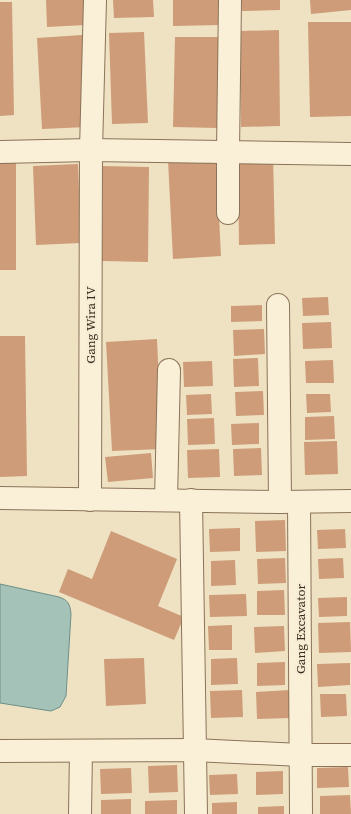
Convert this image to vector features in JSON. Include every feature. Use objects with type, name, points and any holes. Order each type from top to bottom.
[{"type":"street","name":"Gang Wira IV","points":[[90,500],[91,150],[95,0]]},
{"type":"street","points":[[228,213],[230,0]]},
{"type":"street","points":[[0,152],[91,150],[351,154]]},
{"type":"street","name":"Gang Excavator","points":[[278,305],[301,755],[301,814]]},
{"type":"street","points":[[166,500],[169,370]]},
{"type":"street","points":[[0,498],[289,502],[351,501]]},
{"type":"street","points":[[191,500],[196,814]]},
{"type":"street","points":[[0,751],[194,750],[301,755],[351,755]]},
{"type":"street","points":[[80,814],[81,751]]},
{"type":"water","points":[[0,584],[59,597],[65,600],[69,605],[71,614],[66,696],[60,707],[51,711],[0,703]]},
{"type":"building","points":[[46,0],[85,0],[86,25],[47,27]]},
{"type":"building","points":[[113,0],[153,0],[154,17],[114,18]]},
{"type":"building","points":[[173,0],[219,0],[220,25],[173,26]]},
{"type":"building","points":[[242,0],[280,0],[280,10],[242,11]]},
{"type":"building","points":[[310,0],[351,0],[351,10],[311,14]]},
{"type":"building","points":[[0,2],[12,2],[14,115],[0,116]]},
{"type":"building","points":[[308,22],[351,22],[351,116],[310,117]]},
{"type":"building","points":[[279,30],[280,126],[241,127],[240,31]]},
{"type":"building","points":[[144,32],[148,123],[112,124],[109,33]]},
{"type":"building","points":[[82,35],[87,127],[42,129],[37,38]]},
{"type":"building","points":[[175,37],[219,37],[218,128],[173,127]]},
{"type":"building","points":[[273,153],[275,244],[239,245],[238,154]]},
{"type":"building","points":[[216,157],[221,256],[173,259],[168,160]]},
{"type":"building","points":[[0,160],[16,160],[16,270],[0,270]]},
{"type":"building","points":[[78,164],[81,243],[36,245],[33,166]]},
{"type":"building","points":[[103,166],[149,167],[148,262],[102,261]]},
{"type":"building","points":[[328,297],[329,315],[303,316],[302,298]]},
{"type":"building","points":[[262,305],[262,321],[231,322],[231,306]]},
{"type":"building","points":[[331,322],[332,348],[303,349],[302,323]]},
{"type":"building","points":[[264,329],[265,354],[234,356],[233,330]]},
{"type":"building","points":[[0,336],[25,336],[27,476],[0,477]]},
{"type":"building","points":[[157,339],[162,449],[112,451],[106,342]]},
{"type":"building","points":[[258,358],[259,386],[234,387],[233,359]]},
{"type":"building","points":[[333,360],[334,383],[306,383],[305,361]]},
{"type":"building","points":[[212,361],[213,386],[184,387],[183,362]]},
{"type":"building","points":[[263,391],[264,415],[236,416],[235,392]]},
{"type":"building","points":[[211,394],[212,414],[187,415],[186,395]]},
{"type":"building","points":[[306,394],[330,394],[331,412],[307,413]]},
{"type":"building","points":[[334,416],[335,439],[305,440],[305,417]]},
{"type":"building","points":[[214,418],[215,444],[188,445],[187,419]]},
{"type":"building","points":[[259,423],[259,444],[232,445],[231,424]]},
{"type":"building","points":[[337,441],[338,474],[305,475],[304,442]]},
{"type":"building","points":[[261,448],[262,475],[234,476],[233,449]]},
{"type":"building","points":[[219,449],[220,477],[188,478],[187,450]]},
{"type":"building","points":[[151,453],[153,478],[108,482],[105,457]]},
{"type":"building","points":[[285,520],[286,551],[256,552],[255,521]]},
{"type":"building","points":[[240,528],[240,551],[210,552],[209,529]]},
{"type":"building","points":[[345,529],[346,548],[318,549],[317,530]]},
{"type":"building","points":[[111,531],[177,559],[158,606],[184,617],[174,640],[59,592],[68,569],[92,579]]},
{"type":"building","points":[[285,558],[286,583],[258,584],[257,559]]},
{"type":"building","points":[[343,558],[344,578],[319,579],[318,559]]},
{"type":"building","points":[[235,560],[236,585],[211,586],[211,561]]},
{"type":"building","points":[[284,590],[285,615],[257,615],[257,591]]},
{"type":"building","points":[[246,594],[247,616],[210,617],[209,595]]},
{"type":"building","points":[[347,597],[347,616],[319,617],[318,598]]},
{"type":"building","points":[[350,622],[351,652],[319,653],[318,623]]},
{"type":"building","points":[[232,625],[232,650],[209,650],[208,626]]},
{"type":"building","points":[[284,626],[285,651],[255,653],[254,627]]},
{"type":"building","points":[[144,658],[146,704],[106,706],[104,659]]},
{"type":"building","points":[[237,658],[238,684],[211,685],[211,659]]},
{"type":"building","points":[[285,662],[285,685],[257,686],[257,663]]},
{"type":"building","points":[[350,663],[350,685],[318,687],[317,664]]},
{"type":"building","points":[[242,690],[243,717],[211,718],[210,691]]},
{"type":"building","points":[[290,690],[291,718],[257,719],[256,692]]},
{"type":"building","points":[[320,694],[346,694],[347,716],[321,717]]},
{"type":"building","points":[[177,765],[178,792],[149,793],[148,766]]},
{"type":"building","points":[[348,767],[349,787],[317,788],[317,768]]},
{"type":"building","points":[[131,768],[132,793],[101,794],[100,769]]},
{"type":"building","points":[[283,771],[283,794],[256,795],[256,772]]},
{"type":"building","points":[[237,774],[238,794],[210,795],[209,775]]},
{"type":"building","points":[[350,795],[351,814],[320,814],[320,796]]},
{"type":"building","points":[[131,799],[131,814],[101,814],[101,800]]},
{"type":"building","points":[[177,800],[177,814],[145,814],[145,801]]},
{"type":"building","points":[[237,802],[237,814],[212,814],[212,803]]},
{"type":"building","points":[[284,806],[284,814],[258,814],[258,807]]}]
